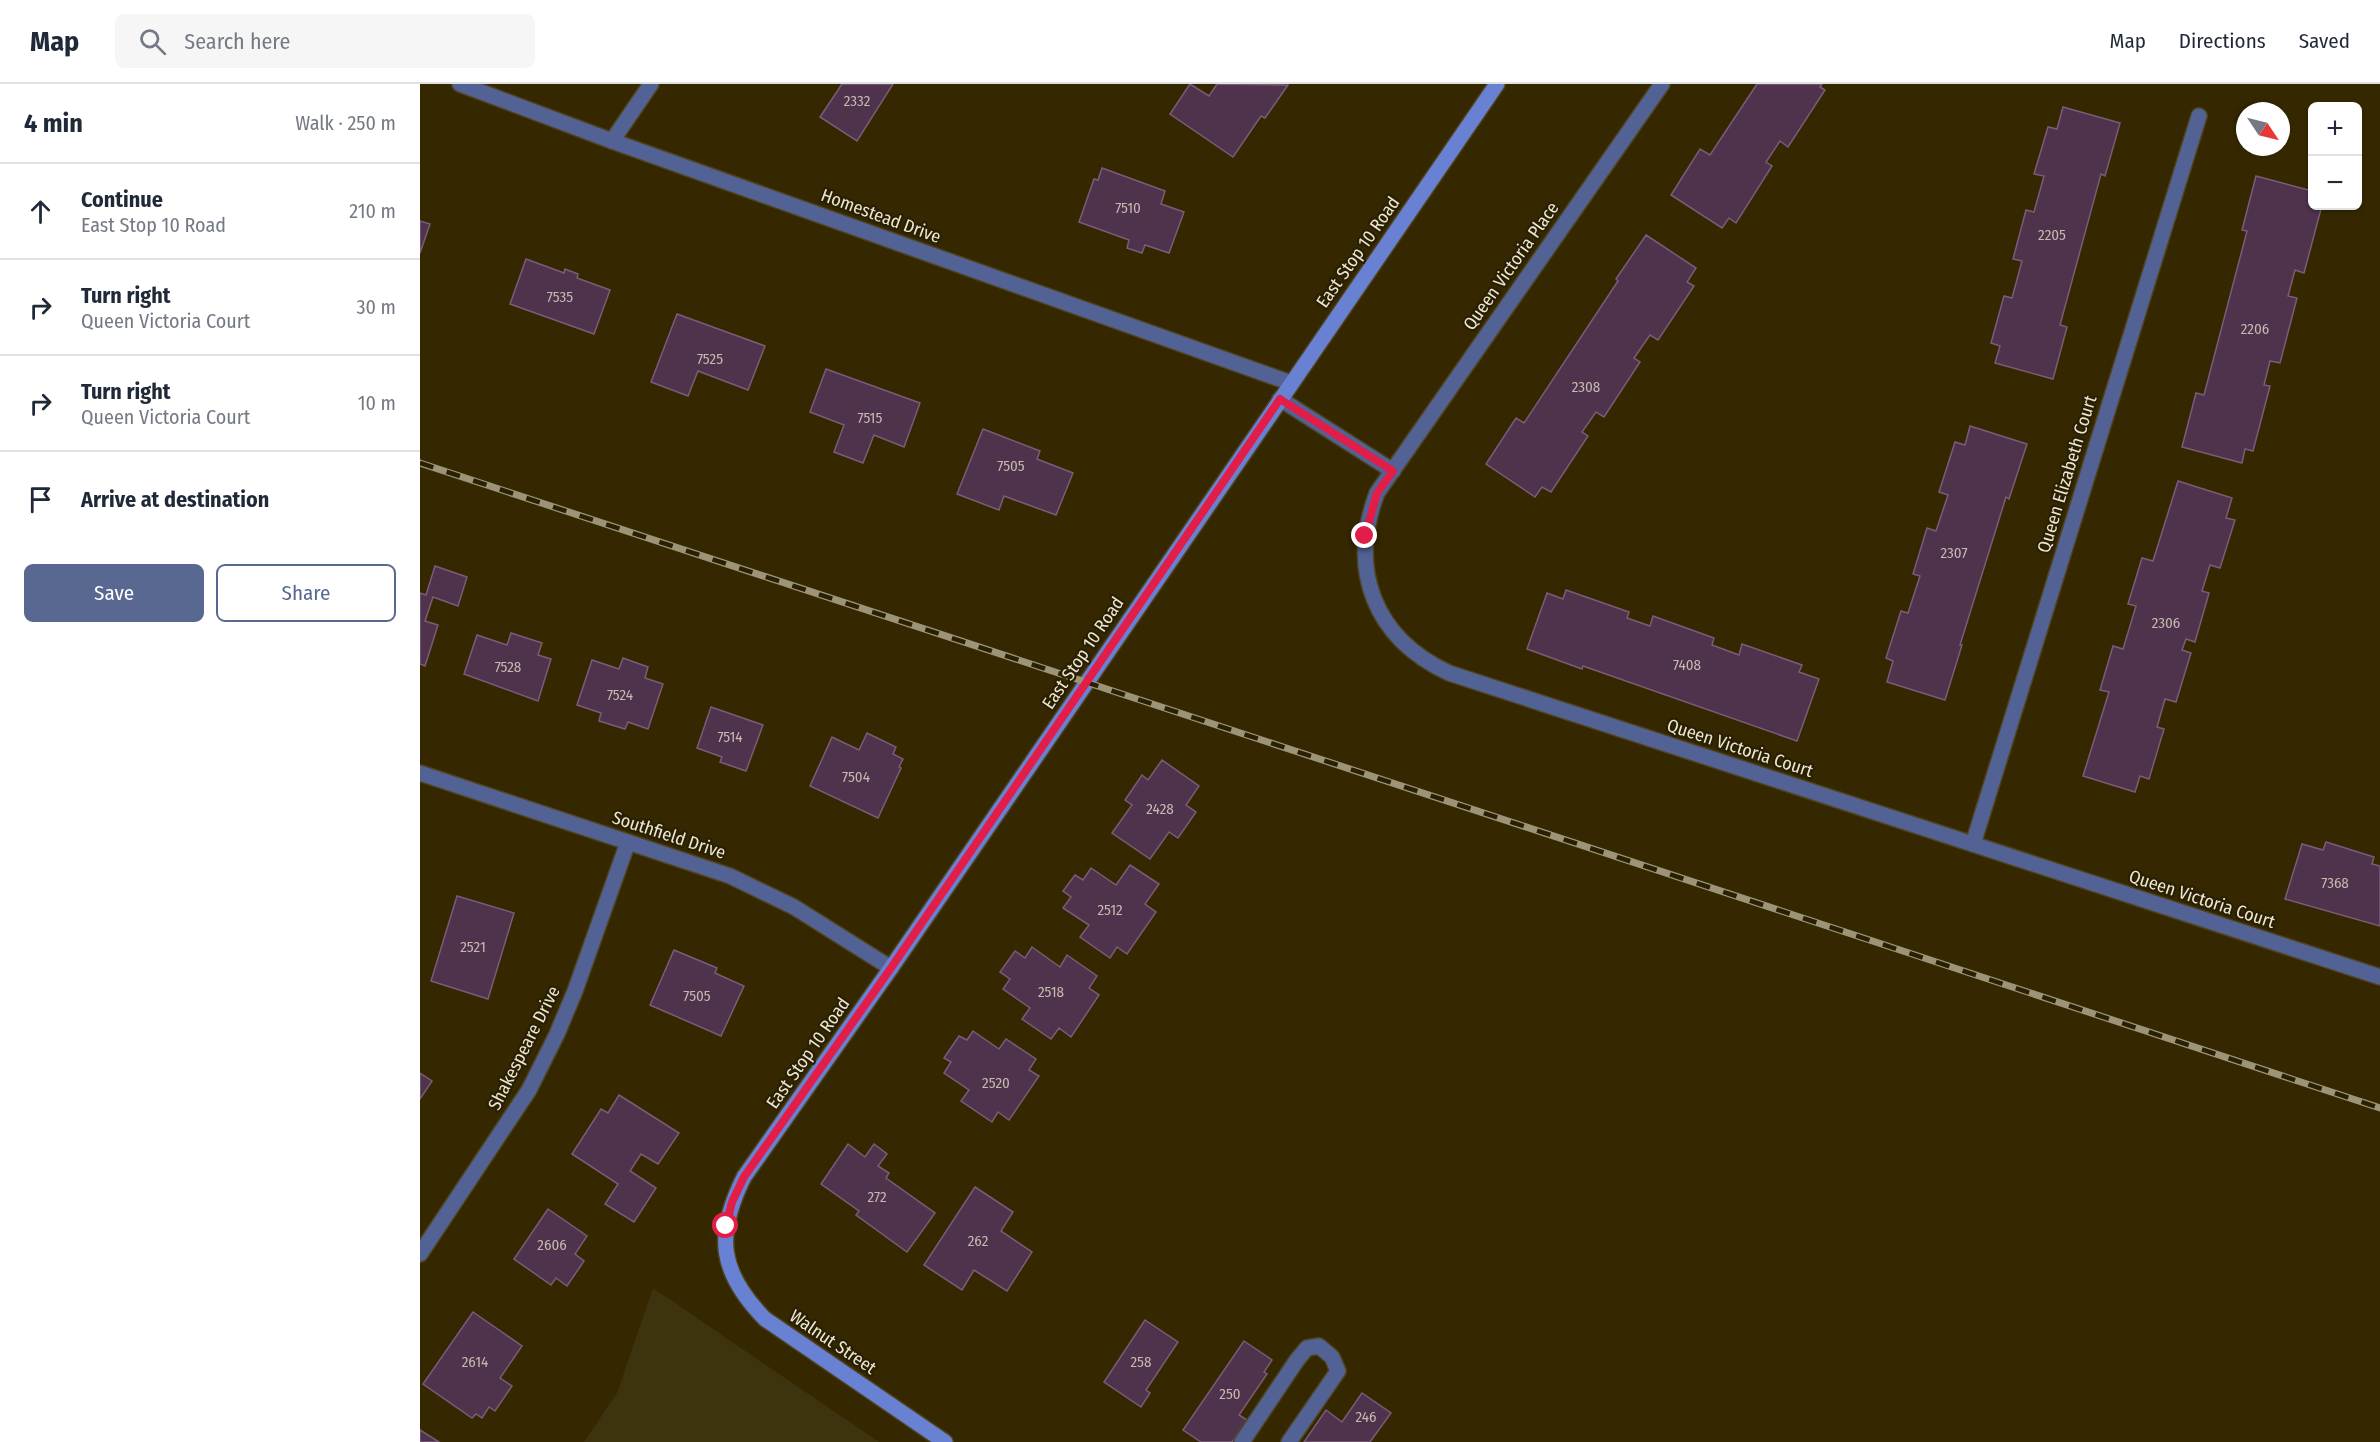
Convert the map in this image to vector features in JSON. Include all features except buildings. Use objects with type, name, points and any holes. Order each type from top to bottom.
[{"type":"street","name":"Homestead Drive","points":[[460,84],[612,141],[1291,383]]},
{"type":"street","points":[[612,141],[651,84]]},
{"type":"street","name":"East Stop 10 Road","points":[[725,1252],[726,1226],[732,1202],[744,1177],[891,968],[1497,84]]},
{"type":"street","name":"Queen Victoria Place","points":[[1393,471],[1662,84]]},
{"type":"street","name":"Queen Elizabeth Court","points":[[1973,844],[2199,116]]},
{"type":"street","points":[[1280,399],[1393,471]]},
{"type":"street","name":"Queen Victoria Court","points":[[1393,471],[1377,493],[1368,519],[1364,558],[1369,585],[1378,609],[1392,632],[1418,657],[1449,673],[2380,977]]},
{"type":"street","name":"Southfield Drive","points":[[420,773],[712,869],[768,893],[891,968]]},
{"type":"street","name":"Shakespeare Drive","points":[[420,1254],[529,1090],[575,991],[628,842]]},
{"type":"street","name":"Walnut Street","points":[[725,1252],[738,1288],[765,1319],[945,1442]]},
{"type":"street","points":[[1242,1442],[1297,1360],[1307,1348],[1318,1346],[1332,1357],[1338,1371],[1289,1442]]},
{"type":"shaded area","points":[[653,1288],[879,1442],[584,1442],[617,1393]]},
{"type":"railway","points":[[420,463],[2380,1108]]},
{"type":"route","points":[[726,1226],[732,1202],[744,1177],[891,968],[1280,399],[1393,471],[1377,493],[1365,536]]}]
